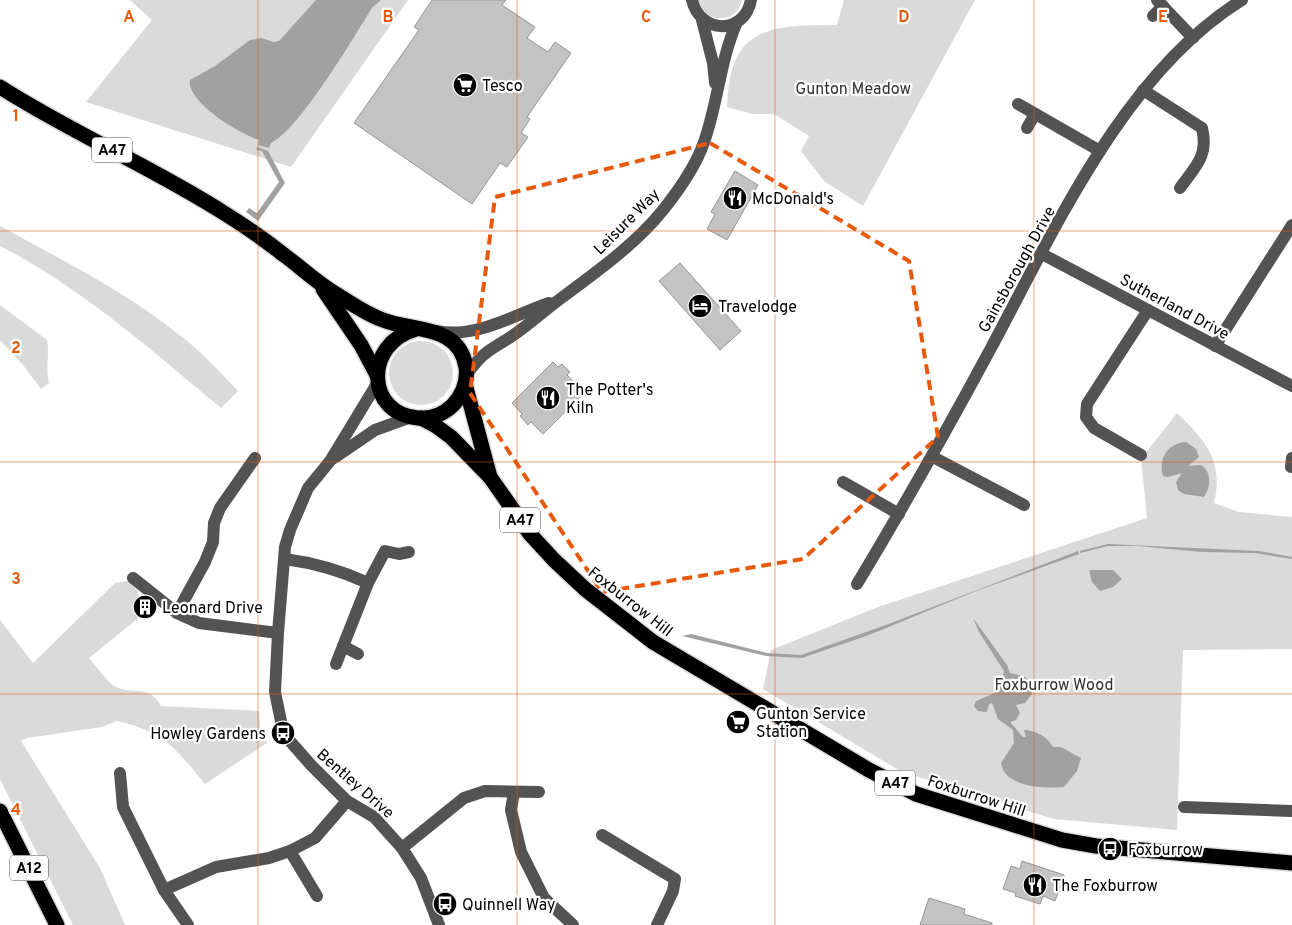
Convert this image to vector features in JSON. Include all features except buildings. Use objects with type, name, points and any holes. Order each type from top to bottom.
[{"type":"highway","name":"A47","points":[[0,87],[224,213],[284,254],[320,284],[373,317],[397,326],[416,329]]},
{"type":"highway","name":"A47","points":[[320,284],[358,340],[378,379]]},
{"type":"highway","points":[[416,329],[437,332],[452,340],[460,349],[464,360],[466,379],[460,398],[449,409],[437,416],[416,418],[395,410],[388,403],[378,379],[379,361],[385,348],[395,338],[416,329]]},
{"type":"highway","name":"Foxburrow Hill","points":[[466,379],[490,477]]},
{"type":"highway","name":"Foxburrow Hill","points":[[416,418],[436,426],[451,437],[490,477],[530,534],[554,560],[585,589],[653,642],[869,770],[916,794],[1062,840],[1096,846],[1292,863]]},
{"type":"highway","name":"A12","points":[[0,811],[57,925]]},
{"type":"street","name":"Leisure Way","points":[[692,0],[697,14],[702,20],[713,64],[716,95]]},
{"type":"street","name":"Leisure Way","points":[[466,379],[478,358],[490,348],[514,335],[610,262],[663,211],[688,175],[704,142],[727,45],[737,22],[745,14],[751,0]]},
{"type":"street","name":"Gainsborough Drive","points":[[857,584],[933,457],[1042,254],[1100,151],[1143,90],[1193,38],[1242,0]]},
{"type":"street","points":[[1153,16],[1160,3],[1193,38]]},
{"type":"street","points":[[702,20],[716,26],[730,25],[737,22]]},
{"type":"street","points":[[1143,90],[1202,128],[1206,142],[1204,155],[1180,188]]},
{"type":"street","points":[[1018,104],[1100,151]]},
{"type":"street","points":[[1027,128],[1035,114]]},
{"type":"street","points":[[1215,346],[1292,226]]},
{"type":"street","name":"Sutherland Drive","points":[[1042,254],[1292,386]]},
{"type":"street","name":"Leisure Way","points":[[437,332],[450,334],[478,329],[561,298]]},
{"type":"street","points":[[1141,455],[1094,428],[1086,417],[1086,404],[1148,310]]},
{"type":"street","name":"Bentley Drive","points":[[378,379],[330,461],[308,488],[298,507],[290,530],[285,559],[278,633],[276,692],[282,726],[299,753],[347,801],[374,817],[402,848],[420,878],[439,925]]},
{"type":"street","name":"Bentley Drive","points":[[330,461],[375,430],[416,418]]},
{"type":"street","points":[[933,457],[1024,506]]},
{"type":"street","points":[[177,613],[205,562],[213,542],[214,523],[239,470],[255,458]]},
{"type":"street","points":[[842,482],[899,514]]},
{"type":"street","points":[[336,664],[368,583],[385,551],[399,554],[410,552]]},
{"type":"street","points":[[285,559],[314,563],[343,572],[368,583]]},
{"type":"street","points":[[133,578],[177,613],[199,623],[218,627],[278,633]]},
{"type":"street","points":[[343,646],[358,654]]},
{"type":"street","points":[[120,773],[123,807],[164,890],[188,925]]},
{"type":"street","points":[[402,848],[464,798],[485,792],[539,792]]},
{"type":"street","points":[[514,792],[511,810],[521,852],[544,898],[573,925]]},
{"type":"street","points":[[164,890],[216,867],[269,858],[290,851],[315,838],[347,801]]},
{"type":"street","points":[[1184,807],[1292,811]]},
{"type":"street","points":[[602,835],[675,879],[674,891],[657,925]]},
{"type":"street","points":[[290,851],[317,896]]},
{"type":"highlighted area","points":[[710,143],[909,261],[938,437],[803,559],[602,592],[470,393],[495,197]]},
{"type":"green space","points":[[130,0],[408,0],[291,167],[86,102],[152,20]]},
{"type":"green space","points":[[698,0],[742,0],[733,15],[717,18],[706,14]]},
{"type":"green space","name":"Gunton Meadow","points":[[844,0],[975,0],[863,206],[824,181],[801,151],[809,136],[774,114],[752,114],[727,107],[731,72],[743,48],[765,32],[779,28],[837,25]]},
{"type":"green space","points":[[0,226],[91,276],[156,317],[194,346],[238,391],[221,408],[88,300],[0,246]]},
{"type":"green space","points":[[0,305],[47,340],[49,383],[41,389],[23,365],[0,340]]},
{"type":"green space","points":[[415,341],[427,341],[444,350],[451,361],[453,373],[451,385],[444,396],[427,405],[415,405],[403,400],[394,391],[389,379],[389,367],[394,355],[403,346]]},
{"type":"green space","name":"Foxburrow Wood","points":[[1177,413],[1196,433],[1210,453],[1217,475],[1214,503],[1239,512],[1292,517],[1292,649],[1183,650],[1177,830],[1054,819],[902,772],[763,689],[771,650],[878,607],[1147,518],[1141,459]]},
{"type":"green space","points":[[127,581],[138,591],[141,616],[89,658],[102,674],[116,687],[146,692],[156,699],[161,706],[259,711],[260,727],[267,743],[205,784],[168,743],[147,730],[117,721],[102,727],[27,738],[21,741],[100,868],[125,925],[73,925],[0,779],[0,620],[33,663],[115,583]]},
{"type":"shaded area","points":[[316,0],[381,0],[372,8],[325,82],[296,120],[283,134],[271,143],[269,148],[258,145],[259,140],[228,125],[205,107],[191,89],[190,80],[215,66],[250,40],[262,38],[273,42],[279,41]]},
{"type":"shaded area","points":[[257,147],[268,151],[285,183],[258,221],[246,212],[249,208],[257,213],[279,182],[262,151],[257,150]]},
{"type":"shaded area","points":[[1186,442],[1196,449],[1199,457],[1188,466],[1201,465],[1209,476],[1208,489],[1204,497],[1184,494],[1178,490],[1176,482],[1182,473],[1168,477],[1163,476],[1163,458],[1169,448]]},
{"type":"shaded area","points":[[1108,544],[1259,551],[1292,557],[1292,559],[1255,553],[1202,552],[1137,546],[1108,546],[1080,553],[1080,551]]},
{"type":"shaded area","points":[[1078,551],[1079,554],[976,591],[869,635],[802,658],[766,656],[682,636],[691,634],[767,653],[801,655],[886,625]]},
{"type":"shaded area","points":[[1089,570],[1113,570],[1122,579],[1113,587],[1100,591],[1092,582]]},
{"type":"shaded area","points":[[973,618],[1007,665],[1010,673],[1024,676],[1032,684],[1032,694],[1025,703],[1016,705],[1020,713],[1016,720],[1010,722],[1023,737],[1026,737],[1024,730],[1037,733],[1045,737],[1053,747],[1061,747],[1081,758],[1077,771],[1064,787],[1026,785],[1009,777],[1004,771],[1001,763],[1014,743],[1013,730],[998,719],[992,703],[989,704],[987,712],[978,711],[974,706],[976,701],[999,691],[1004,671],[979,632]]},
{"type":"place","name":"Tesco","points":[[465,85]]},
{"type":"place","name":"McDonald's","points":[[735,198]]},
{"type":"place","name":"Travelodge","points":[[700,306]]},
{"type":"place","name":"The Potter's Kiln","points":[[548,398]]},
{"type":"place","name":"Leonard Drive","points":[[145,607]]},
{"type":"place","name":"Gunton Service Station","points":[[738,722]]},
{"type":"place","name":"Howley Gardens","points":[[283,733]]},
{"type":"place","name":"Foxburrow","points":[[1110,849]]},
{"type":"place","name":"The Foxburrow","points":[[1035,885]]},
{"type":"place","name":"Quinnell Way","points":[[445,904]]}]
